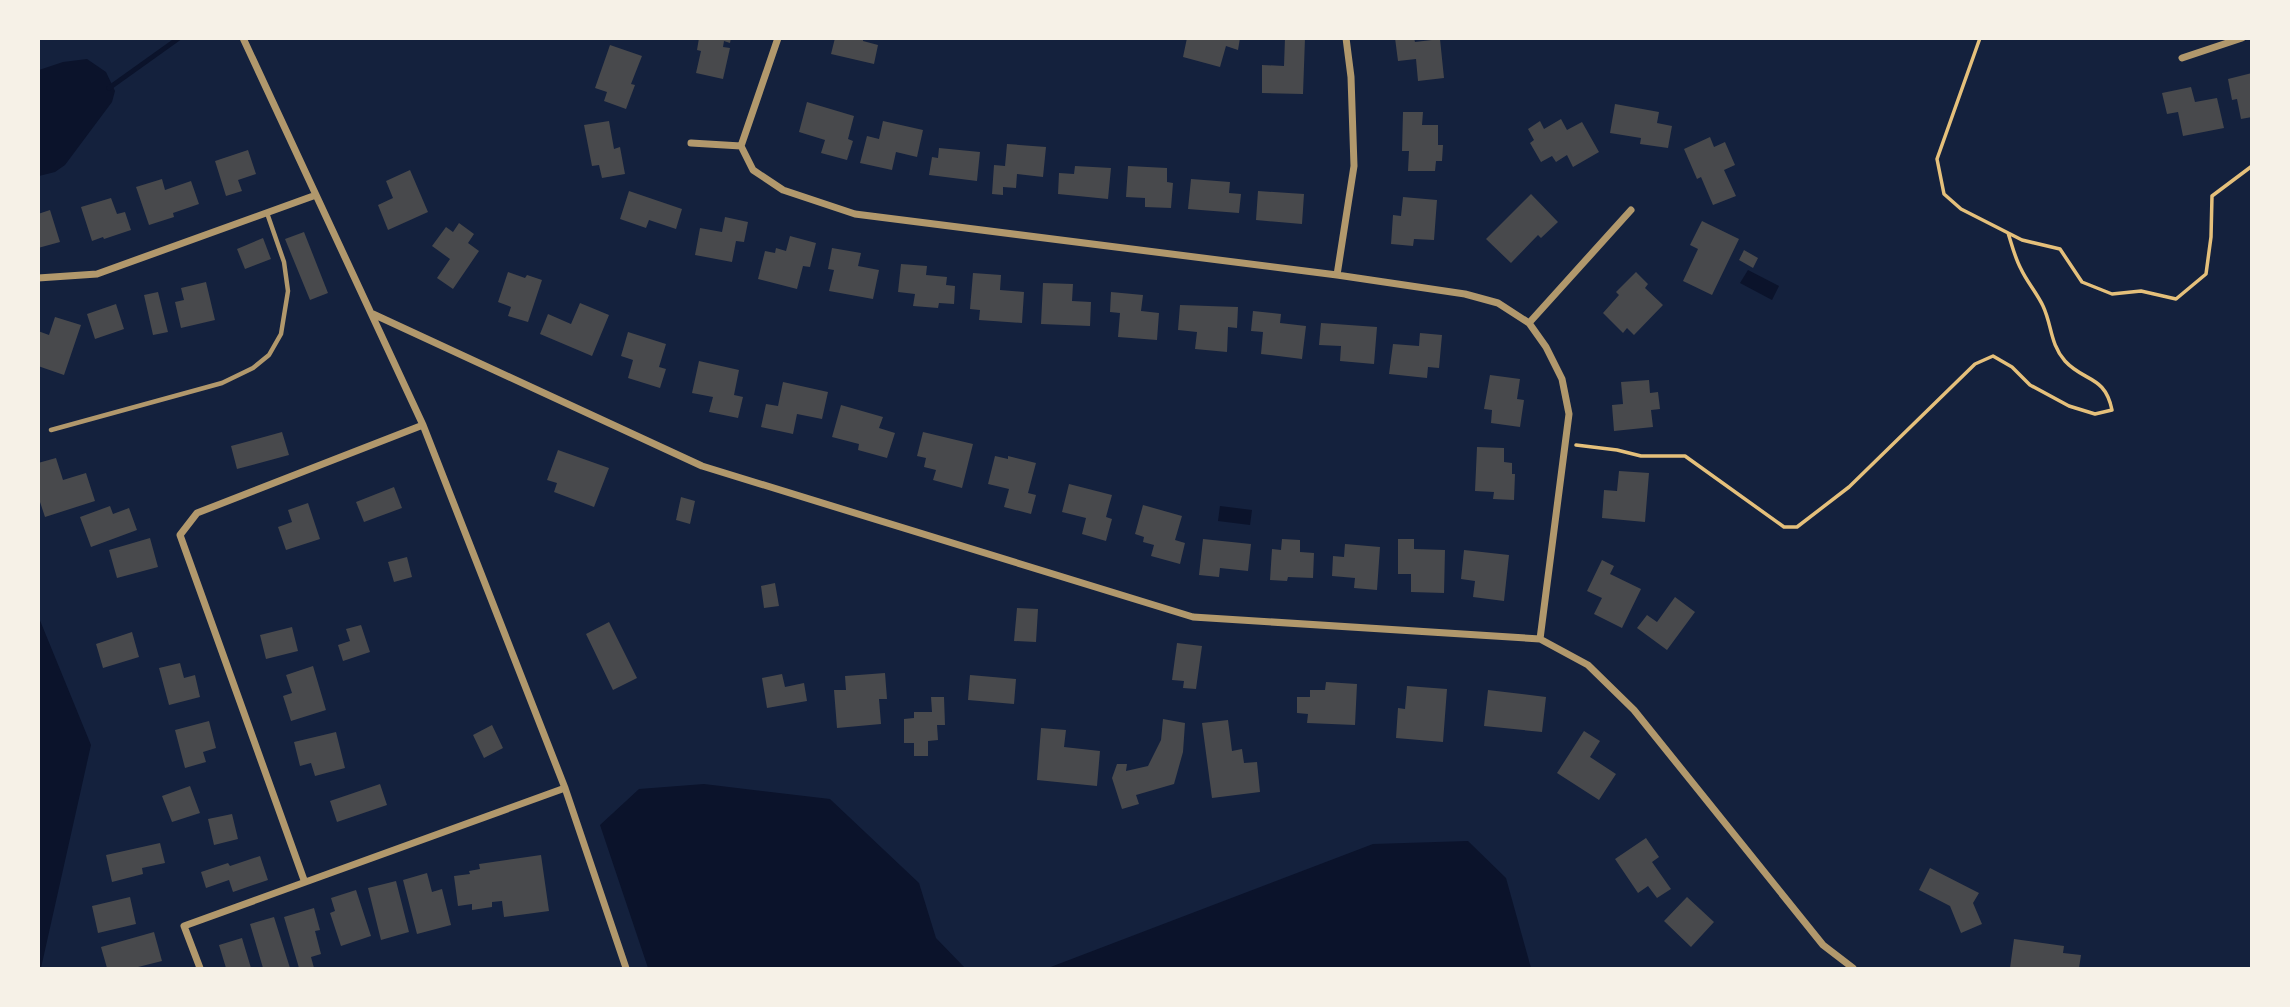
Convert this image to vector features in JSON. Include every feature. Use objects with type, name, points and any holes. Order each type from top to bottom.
[{"type":"street","points":[[243,38],[423,425],[565,788],[626,968]]},
{"type":"street","points":[[778,38],[741,146],[753,170],[783,190],[855,214],[1337,275],[1465,294],[1498,303],[1529,323],[1546,347],[1562,379],[1569,414],[1540,639]]},
{"type":"street","points":[[1337,275],[1354,166],[1346,38]]},
{"type":"street","points":[[2182,58],[2242,38]]},
{"type":"street","points":[[691,143],[741,146]]},
{"type":"street","points":[[38,278],[97,274],[316,195]]},
{"type":"street","points":[[1529,323],[1631,211]]},
{"type":"street","points":[[373,314],[702,466],[1192,617],[1540,639],[1588,666],[1634,710],[1823,945],[1853,968]]},
{"type":"street","points":[[304,880],[180,535],[197,513],[423,425]]},
{"type":"street","points":[[200,968],[184,926],[304,880],[565,788]]},
{"type":"lane","points":[[51,430],[222,383],[253,368],[269,355],[281,334],[288,291],[284,262],[267,213]]},
{"type":"path","points":[[1980,38],[1937,159],[1944,194],[1961,209],[2022,240],[2060,249],[2082,282],[2112,294],[2141,291],[2176,299],[2206,274],[2211,237],[2212,196],[2252,166]]},
{"type":"path","points":[[1567,444],[1641,456],[1685,456],[1784,527],[1797,527],[1849,487],[1975,365],[1993,356],[2012,367],[2030,386],[2069,406],[2095,414],[2112,410],[2109,397],[2097,382],[2077,372],[2064,360],[2050,337],[2044,308],[2020,268],[2008,233]]},
{"type":"water","points":[[87,59],[106,72],[115,91],[112,102],[65,165],[55,172],[39,176],[39,70],[63,62]]},
{"type":"water","points":[[1748,270],[1779,286],[1772,300],[1740,283]]},
{"type":"water","points":[[1220,506],[1252,510],[1250,525],[1218,521]]},
{"type":"water","points":[[39,618],[91,745],[41,968],[38,968]]},
{"type":"water","points":[[704,784],[830,799],[919,883],[936,938],[965,968],[648,968],[600,825],[639,789]]},
{"type":"water","points":[[1468,841],[1506,878],[1531,968],[1048,968],[1373,844]]},
{"type":"building","points":[[699,38],[731,38],[730,43],[724,41],[723,47],[730,48],[723,79],[696,73],[701,51],[697,50]]},
{"type":"building","points":[[835,38],[863,38],[863,41],[878,45],[874,64],[831,54]]},
{"type":"building","points":[[1187,38],[1240,38],[1238,50],[1226,46],[1220,67],[1183,57]]},
{"type":"building","points":[[1285,38],[1305,38],[1303,94],[1262,93],[1262,65],[1284,66]]},
{"type":"building","points":[[1395,38],[1414,38],[1415,42],[1440,39],[1444,78],[1418,81],[1416,59],[1398,61]]},
{"type":"building","points":[[610,45],[642,56],[631,84],[635,85],[626,109],[604,101],[607,92],[595,88]]},
{"type":"building","points":[[2252,73],[2252,117],[2241,119],[2237,99],[2232,100],[2228,79]]},
{"type":"building","points":[[2191,87],[2195,102],[2217,98],[2224,128],[2183,136],[2178,112],[2167,114],[2162,93]]},
{"type":"building","points":[[807,102],[854,116],[848,139],[853,141],[847,160],[821,153],[825,140],[799,132]]},
{"type":"building","points":[[1615,104],[1659,112],[1657,123],[1672,126],[1668,148],[1640,144],[1641,138],[1610,133]]},
{"type":"building","points":[[1403,112],[1423,112],[1422,125],[1438,125],[1438,145],[1443,145],[1442,161],[1436,161],[1435,171],[1408,171],[1409,151],[1402,151]]},
{"type":"building","points":[[1561,119],[1567,130],[1582,122],[1599,152],[1573,167],[1567,155],[1556,162],[1552,156],[1541,162],[1530,143],[1534,140],[1528,129],[1540,121],[1544,129]]},
{"type":"building","points":[[609,121],[614,149],[620,147],[625,174],[602,178],[599,165],[592,166],[584,125]]},
{"type":"building","points":[[883,121],[923,130],[917,157],[896,152],[892,170],[860,163],[867,136],[879,139]]},
{"type":"building","points":[[1710,137],[1714,147],[1725,142],[1735,165],[1724,170],[1736,196],[1713,205],[1701,177],[1697,179],[1684,149]]},
{"type":"building","points":[[1007,144],[1046,147],[1043,177],[1017,174],[1016,188],[1003,187],[1003,195],[992,194],[994,165],[1005,166]]},
{"type":"building","points":[[939,148],[980,152],[977,181],[929,175],[932,157],[938,158]]},
{"type":"building","points":[[248,150],[256,174],[238,180],[242,191],[226,196],[215,161]]},
{"type":"building","points":[[1075,166],[1111,168],[1108,199],[1058,194],[1059,173],[1074,174]]},
{"type":"building","points":[[1128,166],[1167,168],[1167,182],[1173,183],[1171,208],[1145,207],[1145,198],[1126,197]]},
{"type":"building","points":[[410,170],[428,212],[388,230],[378,205],[393,198],[386,181]]},
{"type":"building","points":[[162,179],[165,190],[191,181],[199,204],[173,213],[174,217],[149,225],[136,187]]},
{"type":"building","points":[[1191,179],[1230,182],[1229,193],[1241,194],[1239,213],[1188,209]]},
{"type":"building","points":[[629,191],[682,209],[676,229],[649,220],[646,228],[620,219]]},
{"type":"building","points":[[1258,191],[1304,194],[1302,224],[1256,220]]},
{"type":"building","points":[[1531,194],[1558,222],[1541,238],[1538,235],[1511,263],[1486,239]]},
{"type":"building","points":[[1403,197],[1437,200],[1434,240],[1414,239],[1413,246],[1391,244],[1393,215],[1401,216]]},
{"type":"building","points":[[111,198],[117,214],[125,212],[131,230],[92,241],[81,207]]},
{"type":"building","points":[[50,210],[60,242],[38,248],[38,214]]},
{"type":"building","points":[[725,217],[748,222],[744,242],[736,241],[732,262],[695,255],[700,228],[722,232]]},
{"type":"building","points":[[1702,221],[1739,239],[1712,295],[1683,281],[1698,249],[1690,245]]},
{"type":"building","points":[[459,223],[474,234],[468,243],[479,251],[453,289],[437,278],[450,259],[432,246],[446,227],[453,232]]},
{"type":"building","points":[[304,232],[328,293],[310,300],[285,239]]},
{"type":"building","points":[[790,236],[816,243],[810,267],[803,266],[797,289],[758,279],[765,251],[775,253],[776,248],[786,251]]},
{"type":"building","points":[[263,238],[271,259],[245,269],[237,249]]},
{"type":"building","points":[[832,248],[861,253],[858,266],[879,270],[873,299],[829,291],[834,270],[828,269]]},
{"type":"building","points":[[1744,250],[1758,258],[1753,268],[1739,260]]},
{"type":"building","points":[[901,264],[927,266],[926,275],[947,277],[946,285],[955,286],[954,304],[939,303],[938,308],[913,306],[915,294],[898,292]]},
{"type":"building","points":[[508,272],[542,280],[528,322],[508,316],[511,307],[498,302]]},
{"type":"building","points":[[1636,272],[1648,284],[1645,288],[1663,305],[1634,335],[1627,328],[1623,333],[1603,313],[1619,295],[1616,292]]},
{"type":"building","points":[[973,273],[1001,275],[1000,290],[1024,292],[1022,323],[979,320],[980,310],[970,309]]},
{"type":"building","points":[[206,282],[215,320],[181,328],[175,302],[184,300],[181,288]]},
{"type":"building","points":[[1043,283],[1073,284],[1072,301],[1091,302],[1090,326],[1041,324]]},
{"type":"building","points":[[158,292],[168,332],[153,335],[144,295]]},
{"type":"building","points":[[1111,292],[1143,295],[1141,311],[1159,313],[1157,340],[1118,337],[1120,313],[1110,312]]},
{"type":"building","points":[[580,303],[609,315],[592,356],[540,334],[548,314],[571,324]]},
{"type":"building","points":[[116,304],[124,329],[95,339],[87,314]]},
{"type":"building","points":[[1180,305],[1238,307],[1237,328],[1228,327],[1227,352],[1195,349],[1197,332],[1178,330]]},
{"type":"building","points":[[1253,311],[1281,314],[1280,323],[1306,326],[1302,359],[1261,354],[1263,332],[1251,331]]},
{"type":"building","points":[[55,317],[81,325],[64,375],[38,366],[38,331],[49,335]]},
{"type":"building","points":[[1321,323],[1377,327],[1374,364],[1340,361],[1341,346],[1319,345]]},
{"type":"building","points":[[628,332],[666,344],[659,367],[666,369],[660,388],[628,378],[633,360],[621,356]]},
{"type":"building","points":[[1420,333],[1442,335],[1439,368],[1428,367],[1427,378],[1389,374],[1393,344],[1419,346]]},
{"type":"building","points":[[699,361],[739,370],[734,395],[743,397],[738,418],[709,412],[713,397],[692,393]]},
{"type":"building","points":[[1490,375],[1520,379],[1517,399],[1524,400],[1520,427],[1491,423],[1492,410],[1484,409]]},
{"type":"building","points":[[1649,380],[1650,393],[1658,392],[1660,409],[1651,410],[1653,427],[1614,431],[1612,405],[1623,404],[1621,382]]},
{"type":"building","points":[[783,382],[828,392],[822,419],[797,414],[793,434],[761,427],[766,404],[778,406]]},
{"type":"building","points":[[841,405],[883,417],[879,428],[895,433],[887,458],[858,450],[859,444],[832,437]]},
{"type":"building","points":[[282,432],[289,455],[237,469],[231,446]]},
{"type":"building","points":[[923,432],[973,444],[962,488],[933,480],[936,470],[924,467],[926,458],[917,456]]},
{"type":"building","points":[[1477,447],[1504,448],[1504,462],[1512,463],[1512,474],[1515,474],[1514,500],[1493,499],[1494,492],[1475,491]]},
{"type":"building","points":[[558,450],[609,468],[594,507],[554,492],[557,483],[547,480]]},
{"type":"building","points":[[995,456],[1008,459],[1008,456],[1036,463],[1028,493],[1036,495],[1031,514],[1004,507],[1009,489],[988,484]]},
{"type":"building","points":[[56,458],[63,480],[86,473],[95,501],[45,517],[38,496],[38,463]]},
{"type":"building","points":[[1619,471],[1649,473],[1645,522],[1602,518],[1604,490],[1617,491]]},
{"type":"building","points":[[1069,484],[1112,495],[1106,517],[1112,519],[1106,541],[1082,534],[1086,518],[1062,512]]},
{"type":"building","points":[[394,487],[402,508],[364,522],[356,502]]},
{"type":"building","points":[[681,497],[695,501],[690,524],[676,520]]},
{"type":"building","points":[[308,503],[320,539],[286,550],[278,527],[292,522],[288,510]]},
{"type":"building","points":[[1143,505],[1182,516],[1175,540],[1185,543],[1180,564],[1151,556],[1154,545],[1143,542],[1144,537],[1135,534]]},
{"type":"building","points":[[110,506],[113,514],[129,508],[137,530],[91,547],[80,517]]},
{"type":"building","points":[[150,538],[158,567],[117,578],[109,550]]},
{"type":"building","points":[[1203,539],[1251,544],[1248,571],[1220,568],[1219,577],[1199,575]]},
{"type":"building","points":[[1282,539],[1300,540],[1300,552],[1314,553],[1313,578],[1288,577],[1287,581],[1270,580],[1272,549],[1281,550]]},
{"type":"building","points":[[1398,539],[1414,539],[1414,549],[1445,550],[1444,593],[1411,592],[1411,574],[1398,574]]},
{"type":"building","points":[[1345,544],[1380,547],[1377,590],[1354,588],[1355,578],[1332,576],[1333,556],[1344,557]]},
{"type":"building","points":[[1464,550],[1509,555],[1504,601],[1473,597],[1475,581],[1461,579]]},
{"type":"building","points":[[407,557],[412,577],[394,582],[388,562]]},
{"type":"building","points":[[1602,560],[1614,566],[1610,574],[1641,589],[1622,628],[1594,614],[1602,598],[1587,591]]},
{"type":"building","points":[[775,583],[779,606],[764,608],[761,586]]},
{"type":"building","points":[[1675,597],[1695,612],[1667,650],[1637,628],[1647,615],[1657,622]]},
{"type":"building","points":[[1017,608],[1038,609],[1036,642],[1014,641]]},
{"type":"building","points":[[609,622],[637,678],[613,690],[586,634]]},
{"type":"building","points":[[361,625],[370,652],[343,661],[338,645],[350,641],[346,629]]},
{"type":"building","points":[[292,627],[298,651],[266,659],[260,635]]},
{"type":"building","points":[[132,632],[139,657],[103,668],[96,644]]},
{"type":"building","points":[[1177,643],[1202,646],[1196,689],[1183,688],[1184,681],[1172,680]]},
{"type":"building","points":[[180,663],[184,678],[195,675],[200,697],[169,705],[159,668]]},
{"type":"building","points":[[313,666],[326,710],[291,721],[283,696],[292,693],[286,675]]},
{"type":"building","points":[[885,673],[887,699],[879,699],[881,724],[837,728],[834,690],[846,690],[845,676]]},
{"type":"building","points":[[782,674],[785,687],[804,683],[807,701],[767,708],[762,678]]},
{"type":"building","points":[[970,675],[1016,679],[1014,704],[968,700]]},
{"type":"building","points":[[1326,682],[1357,684],[1355,725],[1307,723],[1308,714],[1297,713],[1297,697],[1310,697],[1310,690],[1325,690]]},
{"type":"building","points":[[1407,686],[1447,689],[1443,742],[1396,738],[1398,708],[1405,709]]},
{"type":"building","points":[[1488,690],[1546,697],[1542,732],[1484,726]]},
{"type":"building","points":[[931,697],[944,697],[945,725],[937,725],[938,740],[928,741],[928,756],[914,756],[914,743],[904,743],[904,719],[914,718],[914,712],[932,712]]},
{"type":"building","points":[[1163,719],[1185,723],[1183,752],[1174,784],[1136,795],[1139,804],[1122,809],[1112,778],[1117,764],[1127,764],[1126,771],[1148,766],[1161,740]]},
{"type":"building","points":[[1228,720],[1232,751],[1242,749],[1244,763],[1257,762],[1260,792],[1212,798],[1202,723]]},
{"type":"building","points":[[209,721],[216,748],[203,752],[206,762],[185,768],[175,730]]},
{"type":"building","points":[[492,725],[503,748],[484,758],[473,735]]},
{"type":"building","points":[[1041,728],[1066,730],[1064,747],[1100,751],[1097,786],[1037,780]]},
{"type":"building","points":[[1584,731],[1600,741],[1590,757],[1616,774],[1599,800],[1557,773]]},
{"type":"building","points":[[336,732],[345,768],[315,776],[311,763],[300,766],[294,742]]},
{"type":"building","points":[[380,784],[387,805],[337,822],[330,801]]},
{"type":"building","points":[[190,786],[200,813],[172,822],[162,796]]},
{"type":"building","points":[[232,814],[238,839],[214,845],[208,819]]},
{"type":"building","points":[[1646,838],[1659,857],[1652,862],[1671,889],[1657,898],[1648,886],[1638,893],[1615,859]]},
{"type":"building","points":[[160,843],[165,863],[142,868],[143,874],[112,882],[106,855]]},
{"type":"building","points":[[541,855],[549,911],[504,917],[502,901],[492,902],[492,907],[472,910],[472,904],[458,906],[454,876],[470,874],[469,871],[480,869],[479,864]]},
{"type":"building","points":[[260,856],[268,880],[233,892],[229,880],[206,888],[201,872]]},
{"type":"building","points":[[1930,868],[1979,893],[1973,903],[1982,924],[1961,933],[1950,906],[1919,890]]},
{"type":"building","points":[[427,873],[432,892],[442,889],[451,925],[417,934],[403,880]]},
{"type":"building","points":[[396,881],[409,932],[381,940],[368,888]]},
{"type":"building","points":[[356,890],[371,936],[341,946],[330,913],[335,911],[331,898]]},
{"type":"building","points":[[130,897],[136,924],[98,933],[92,906]]},
{"type":"building","points":[[1687,897],[1714,922],[1691,947],[1664,921]]},
{"type":"building","points":[[314,908],[320,930],[315,931],[321,954],[311,957],[314,968],[299,968],[284,917]]},
{"type":"building","points":[[274,917],[290,968],[263,968],[250,924]]},
{"type":"building","points":[[154,932],[162,961],[134,968],[107,968],[101,947]]},
{"type":"building","points":[[242,938],[251,968],[226,968],[219,945]]},
{"type":"building","points":[[2014,939],[2064,946],[2063,953],[2081,955],[2079,968],[2010,968]]},
{"type":"waterway","points":[[109,88],[179,38]]}]
